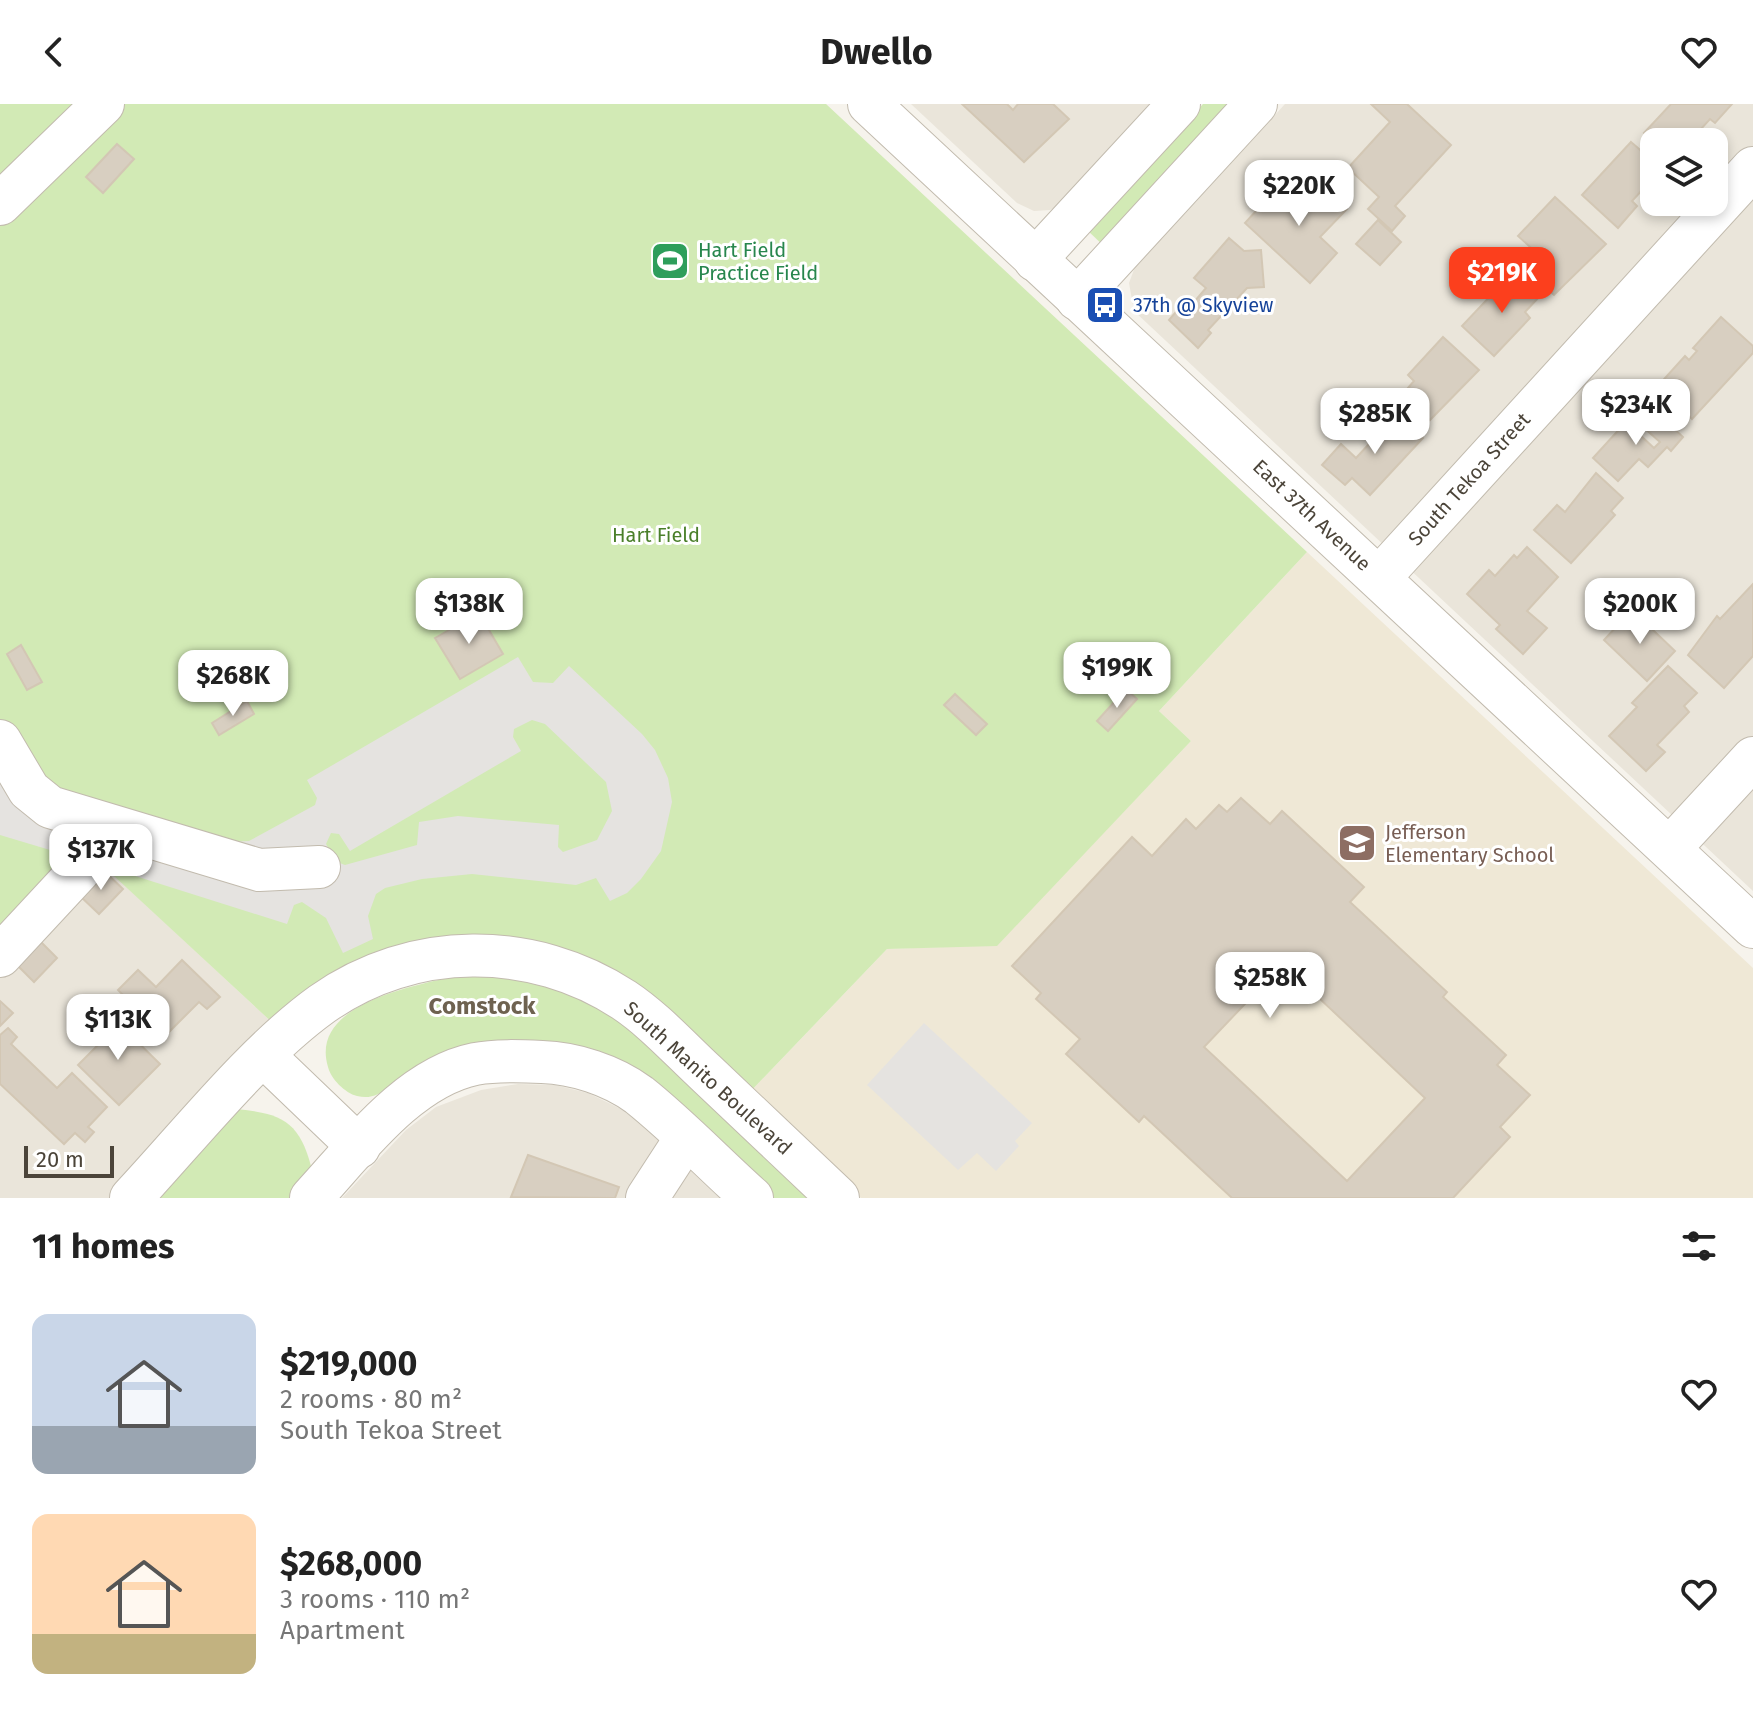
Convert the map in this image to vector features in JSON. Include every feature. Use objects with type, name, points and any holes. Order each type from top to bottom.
[{"type":"street","points":[[0,204],[103,104]]},
{"type":"street","name":"East 37th Avenue","points":[[869,104],[1753,927]]},
{"type":"street","points":[[1035,260],[1179,104]]},
{"type":"street","points":[[1077,299],[1256,104]]},
{"type":"street","name":"South Tekoa Street","points":[[1380,577],[1753,168]]},
{"type":"street","points":[[0,741],[29,790],[50,807],[259,870],[319,867]]},
{"type":"street","points":[[1670,848],[1753,758]]},
{"type":"street","points":[[0,956],[79,871]]},
{"type":"street","name":"South Manito Boulevard","points":[[131,1198],[264,1056],[321,1005],[367,977],[407,963],[495,954],[539,962],[576,975],[625,1001],[838,1198]]},
{"type":"street","points":[[264,1056],[359,1147]]},
{"type":"street","points":[[311,1198],[400,1105],[433,1082],[473,1065],[517,1061],[560,1063],[612,1079],[638,1095],[752,1198]]},
{"type":"street","points":[[647,1198],[686,1138]]},
{"type":"shaded area","points":[[911,104],[1156,104],[1066,202],[1050,210],[1034,211],[1017,203]]},
{"type":"shaded area","points":[[1285,104],[1753,104],[1753,891],[1134,311],[1129,283],[1135,267]]},
{"type":"shaded area","name":"Jefferson Elementary School","points":[[1307,552],[1753,968],[1753,1198],[861,1198],[749,1093],[887,949],[997,945],[1191,741],[1159,711]]},
{"type":"shaded area","points":[[518,657],[533,682],[553,683],[569,666],[642,734],[655,750],[668,778],[672,802],[661,851],[627,893],[610,901],[596,878],[576,885],[472,874],[422,879],[385,888],[376,894],[368,916],[373,939],[343,953],[326,918],[302,902],[294,905],[287,924],[132,875],[137,853],[70,831],[60,853],[0,835],[0,766],[40,772],[55,788],[227,842],[249,841],[315,805],[317,798],[307,780]],"holes":[[[532,720],[545,724],[606,782],[612,811],[597,840],[563,852],[558,847],[559,825],[458,816],[419,822],[417,845],[345,865],[337,862],[326,844],[331,833],[339,834],[350,851],[521,751],[513,737],[514,729]]]},
{"type":"shaded area","points":[[87,850],[277,1027],[118,1198],[0,1198],[0,943]]},
{"type":"shaded area","points":[[924,1023],[1032,1123],[1015,1141],[1019,1146],[996,1171],[977,1153],[958,1170],[867,1085]]},
{"type":"shaded area","points":[[518,1084],[555,1085],[588,1093],[619,1108],[649,1129],[723,1198],[342,1198],[406,1130],[436,1107],[481,1090]]},
{"type":"green space","name":"Hart Field","points":[[0,104],[826,104],[1307,552],[1159,711],[1191,741],[997,946],[887,949],[749,1093],[512,942],[277,1027],[87,851],[0,943]]},
{"type":"green space","points":[[1203,104],[1237,104],[1105,247],[1087,230]]},
{"type":"green space","points":[[456,976],[505,977],[557,988],[603,1008],[644,1040],[809,1198],[774,1198],[639,1077],[418,1074],[379,1094],[365,1097],[348,1092],[335,1081],[328,1067],[326,1045],[334,1028],[349,1013],[392,993]]},
{"type":"green space","points":[[234,1109],[266,1114],[288,1124],[303,1143],[313,1174],[290,1198],[150,1198]]},
{"type":"building","points":[[962,104],[1007,104],[1013,110],[1018,104],[1053,104],[1069,119],[1024,162]]},
{"type":"building","points":[[1371,104],[1407,104],[1451,145],[1395,206],[1405,216],[1392,231],[1368,209],[1379,197],[1348,168],[1390,122]]},
{"type":"building","points":[[1671,104],[1732,104],[1715,123],[1710,119],[1702,128],[1649,128]]},
{"type":"building","points":[[1631,142],[1640,150],[1640,192],[1632,201],[1637,206],[1618,228],[1582,195]]},
{"type":"building","points":[[117,144],[134,159],[103,193],[86,177]]},
{"type":"building","points":[[1316,180],[1347,209],[1320,237],[1337,253],[1310,283],[1245,223],[1279,186],[1296,202]]},
{"type":"building","points":[[1555,197],[1606,244],[1554,295],[1526,270],[1539,255],[1518,236]]},
{"type":"building","points":[[1378,220],[1401,242],[1380,265],[1356,244]]},
{"type":"building","points":[[1229,238],[1244,251],[1261,250],[1264,287],[1247,288],[1208,330],[1211,333],[1198,348],[1169,320],[1189,297],[1195,301],[1206,288],[1194,278]]},
{"type":"building","points":[[1518,275],[1540,296],[1525,312],[1530,318],[1494,356],[1462,326],[1498,288],[1502,292]]},
{"type":"building","points":[[1721,317],[1753,346],[1753,353],[1692,419],[1657,387],[1685,356],[1689,360],[1697,351],[1693,348]]},
{"type":"building","points":[[1443,337],[1479,370],[1430,420],[1402,395],[1414,381],[1408,375]]},
{"type":"building","points":[[1657,413],[1683,437],[1671,451],[1667,447],[1648,467],[1639,459],[1618,481],[1593,458],[1626,422],[1654,448],[1660,442],[1644,428]]},
{"type":"building","points":[[1397,414],[1423,438],[1370,495],[1352,478],[1345,485],[1322,465],[1341,444],[1356,458]]},
{"type":"building","points":[[1596,473],[1623,498],[1611,511],[1615,515],[1571,563],[1534,530],[1557,505],[1565,512]]},
{"type":"building","points":[[1527,547],[1558,577],[1527,611],[1547,628],[1523,654],[1496,629],[1500,625],[1467,594],[1489,570],[1495,576],[1514,555],[1517,558]]},
{"type":"building","points":[[1753,584],[1753,656],[1724,688],[1688,655],[1717,616],[1720,619]]},
{"type":"building","points":[[1632,610],[1675,651],[1647,681],[1604,640]]},
{"type":"building","points":[[479,613],[503,654],[460,679],[435,638]]},
{"type":"building","points":[[21,645],[42,682],[27,690],[7,654]]},
{"type":"building","points":[[1668,666],[1697,693],[1684,706],[1689,712],[1657,745],[1665,752],[1646,771],[1609,736],[1637,707],[1632,703]]},
{"type":"building","points":[[1126,689],[1137,699],[1108,731],[1097,721]]},
{"type":"building","points":[[955,694],[987,724],[976,735],[944,705]]},
{"type":"building","points":[[247,701],[254,714],[219,735],[212,723]]},
{"type":"building","points":[[1241,798],[1270,824],[1282,811],[1364,887],[1350,902],[1447,992],[1443,997],[1506,1055],[1497,1065],[1530,1095],[1500,1127],[1510,1137],[1453,1198],[1232,1198],[1144,1116],[1139,1122],[1066,1054],[1080,1039],[1036,999],[1041,993],[1012,966],[1132,837],[1152,856],[1186,819],[1196,829],[1219,805],[1227,812]],"holes":[[[1283,964],[1425,1098],[1347,1181],[1204,1047]]]},
{"type":"building","points":[[103,870],[123,889],[99,914],[79,895]]},
{"type":"building","points":[[39,940],[57,958],[34,982],[15,963]]},
{"type":"building","points":[[182,960],[220,997],[207,1009],[199,1002],[165,1036],[118,990],[138,970],[156,987]]},
{"type":"building","points":[[0,1001],[13,1013],[0,1026]]},
{"type":"building","points":[[112,1017],[160,1064],[119,1105],[78,1065],[105,1038],[98,1031]]},
{"type":"building","points":[[8,1028],[17,1037],[11,1044],[57,1088],[72,1073],[107,1107],[88,1127],[94,1132],[85,1142],[75,1133],[64,1144],[0,1084],[0,1035]]},
{"type":"building","points":[[528,1155],[619,1187],[615,1198],[511,1197]]},
{"type":"place","name":"Hart Field Practice Field","points":[[670,261]]},
{"type":"place","name":"37th @ Skyview","points":[[1105,305]]},
{"type":"place","name":"Jefferson Elementary School","points":[[1357,843]]},
{"type":"district","name":"Comstock","points":[[482,1006]]}]
